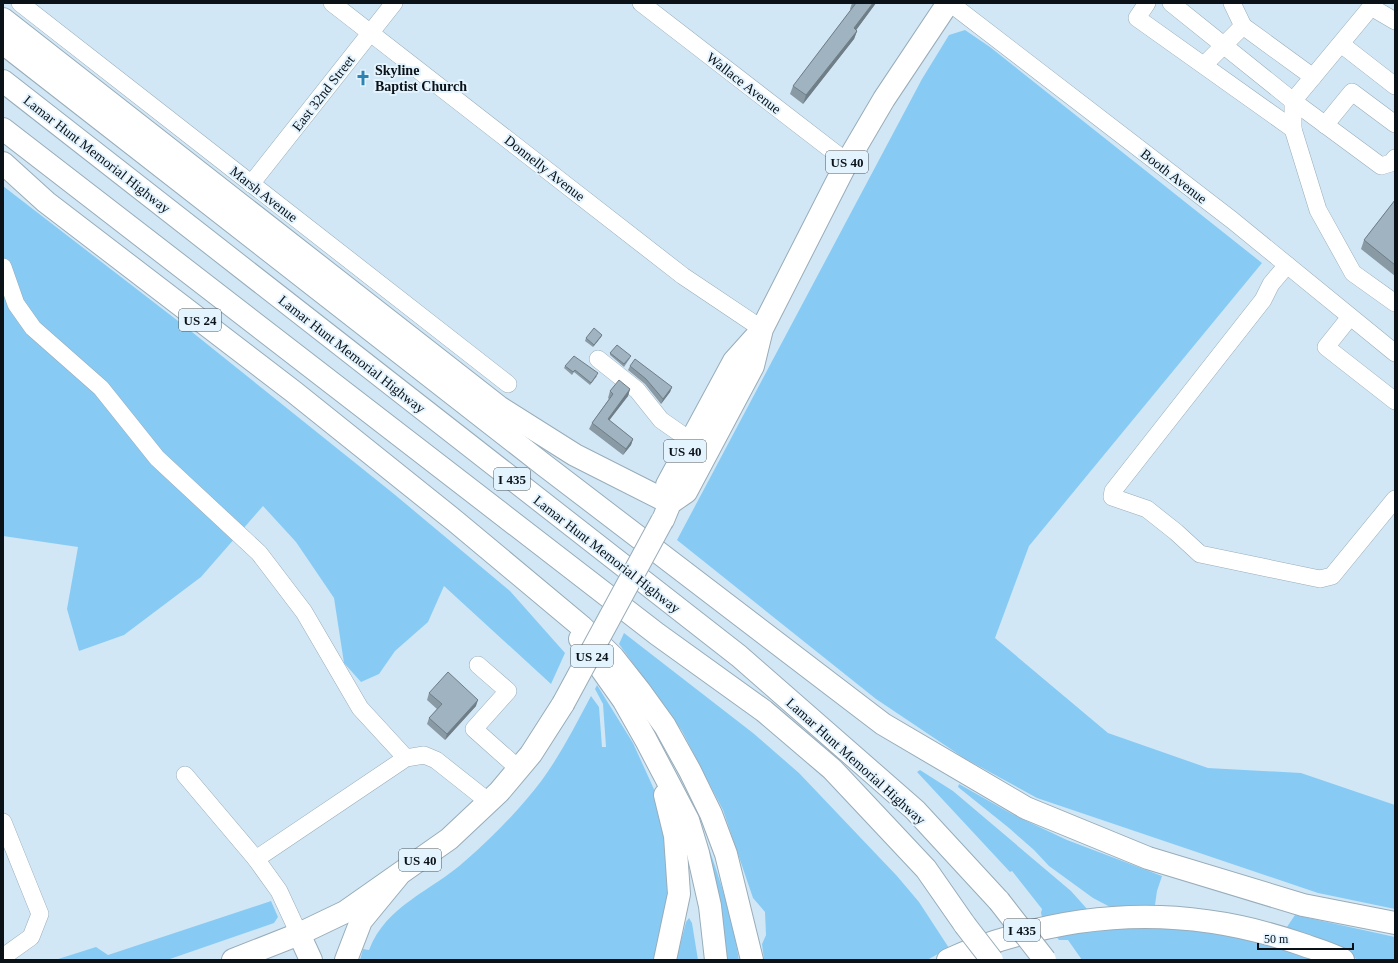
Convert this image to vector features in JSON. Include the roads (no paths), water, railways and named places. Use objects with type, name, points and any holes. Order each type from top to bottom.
[{"type":"main road","name":"US 40","points":[[233,960],[299,934],[345,912],[398,876],[449,839],[489,802],[532,754],[563,704],[666,512],[686,492],[750,373],[762,329],[847,162],[884,99],[949,3]]},
{"type":"main road","points":[[3,19],[499,407],[666,512]]},
{"type":"main road","points":[[3,43],[544,465],[883,724],[1026,808],[1148,858],[1303,905],[1395,923]]},
{"type":"main road","name":"Lamar Hunt Memorial Highway","points":[[3,81],[738,656],[915,810],[999,901],[1045,960]]},
{"type":"main road","name":"Lamar Hunt Memorial Highway","points":[[3,129],[657,634],[764,711],[832,769],[926,869],[965,925],[992,960]]},
{"type":"main road","name":"US 24","points":[[3,163],[46,202],[294,392],[506,563],[578,637],[624,702],[688,820],[698,853],[710,906],[716,960]]},
{"type":"main road","name":"US 40","points":[[666,512],[667,485],[734,361],[762,329]]},
{"type":"main road","points":[[506,563],[582,627],[613,657],[665,726],[704,800],[726,854],[752,960]]},
{"type":"main road","points":[[658,763],[675,836],[679,894],[665,960]]},
{"type":"main road","points":[[346,960],[361,921],[398,876]]},
{"type":"main road","points":[[948,960],[997,941],[1049,926],[1113,917],[1174,917],[1223,923],[1275,935],[1343,960]]},
{"type":"main road","points":[[299,934],[311,960]]},
{"type":"street","name":"Marsh Avenue","points":[[20,3],[508,384]]},
{"type":"street","name":"Donnelly Avenue","points":[[332,3],[683,276],[762,329]]},
{"type":"street","name":"East 32nd Street","points":[[251,184],[394,3]]},
{"type":"street","name":"Wallace Avenue","points":[[641,3],[847,162]]},
{"type":"street","name":"Booth Avenue","points":[[949,3],[1232,220],[1395,353]]},
{"type":"street","points":[[1147,3],[1137,18],[1293,129]]},
{"type":"street","points":[[1171,3],[1293,101],[1381,166],[1391,163],[1395,158]]},
{"type":"street","points":[[1232,3],[1244,26],[1314,77]]},
{"type":"street","points":[[1395,21],[1368,5],[1341,44],[1293,101],[1293,129],[1318,210],[1353,273],[1395,303]]},
{"type":"street","points":[[1204,65],[1244,26]]},
{"type":"street","points":[[1341,44],[1395,86]]},
{"type":"street","points":[[1325,125],[1352,92],[1395,124]]},
{"type":"street","points":[[1287,265],[1271,284],[1263,300],[1113,491],[1112,497],[1147,509],[1176,532],[1200,554],[1320,579],[1332,576],[1395,499]]},
{"type":"street","points":[[3,267],[16,304],[33,328],[101,388],[157,458],[259,553],[304,612],[360,708],[406,758]]},
{"type":"street","points":[[1350,317],[1326,347],[1395,401]]},
{"type":"street","points":[[598,359],[637,390],[661,420],[691,441]]},
{"type":"street","points":[[478,665],[508,691],[474,729],[519,769]]},
{"type":"street","points":[[256,859],[406,758],[424,755],[436,760],[489,802]]},
{"type":"street","points":[[185,775],[256,859],[279,891],[299,934]]},
{"type":"street","points":[[3,822],[40,914],[31,937],[7,958]]},
{"type":"place","name":"Skyline Baptist Church","points":[[363,78]]}]
